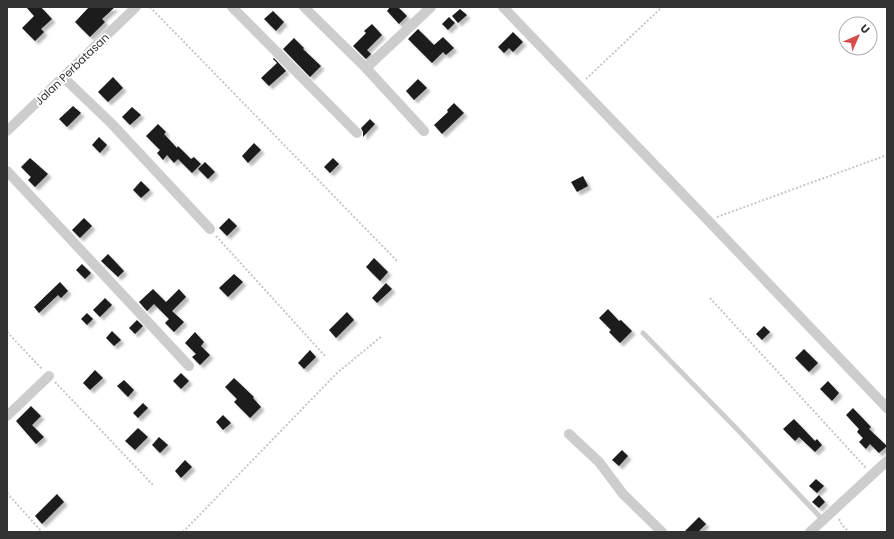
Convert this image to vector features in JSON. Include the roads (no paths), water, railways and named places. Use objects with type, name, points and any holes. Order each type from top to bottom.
[{"type":"street","name":"Jalan Perbatasan","points":[[7,131],[136,7]]},
{"type":"street","points":[[232,7],[357,133]]},
{"type":"street","points":[[304,7],[365,67],[424,131]]},
{"type":"street","points":[[365,67],[431,7]]},
{"type":"street","points":[[503,7],[709,220],[887,408]]},
{"type":"street","points":[[63,77],[110,123],[210,230]]},
{"type":"street","points":[[7,171],[189,366]]},
{"type":"street","points":[[8,412],[49,376]]},
{"type":"street","points":[[569,434],[599,462],[623,494],[662,532]]},
{"type":"street","points":[[810,532],[887,461]]},
{"type":"lane","points":[[643,333],[823,520]]}]
